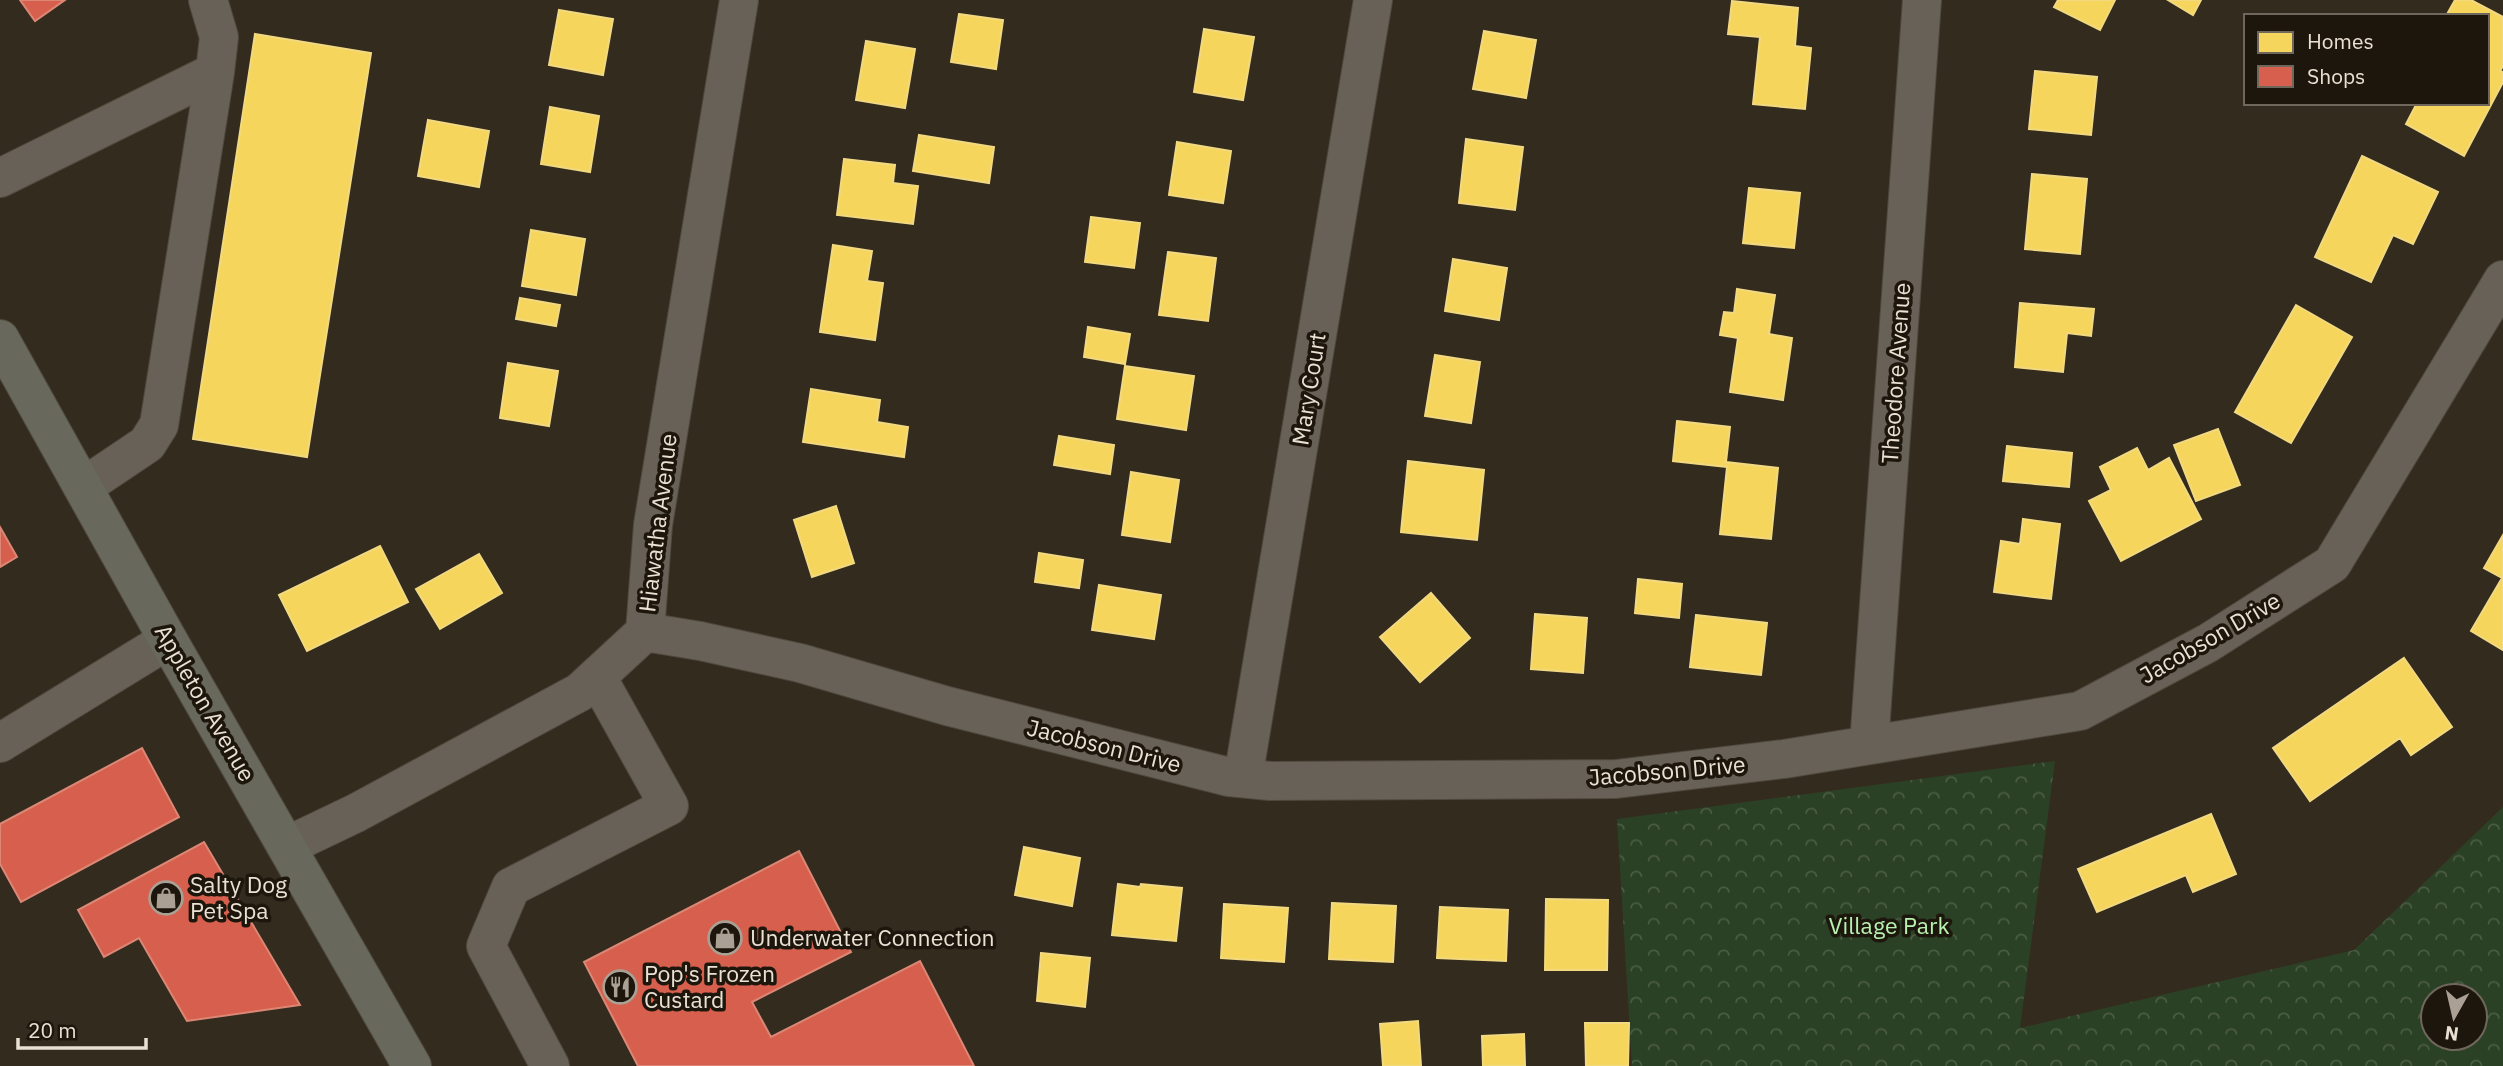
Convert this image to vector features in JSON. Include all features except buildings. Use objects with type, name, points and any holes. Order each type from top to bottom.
[{"type":"main road","name":"Appleton Avenue","points":[[0,339],[168,640],[412,1066]]},
{"type":"street","points":[[83,486],[147,444],[159,425],[215,72],[219,37],[208,0]]},
{"type":"street","name":"Hiawatha Avenue","points":[[287,846],[356,813],[580,692],[645,632],[653,525],[739,0]]},
{"type":"street","name":"Mary Court","points":[[1243,778],[1373,0]]},
{"type":"street","name":"Theodore Avenue","points":[[1869,745],[1923,0]]},
{"type":"street","points":[[0,178],[215,72]]},
{"type":"street","name":"Jacobson Drive","points":[[645,632],[800,663],[960,710],[1229,777],[1270,781],[1616,779],[1784,759],[2080,710],[2208,643],[2332,564],[2503,281]]},
{"type":"street","points":[[0,743],[168,640]]},
{"type":"street","points":[[550,1066],[486,946],[511,887],[669,806],[597,677]]},
{"type":"green space","name":"Village Park","points":[[2055,761],[2020,1028],[2354,950],[2503,807],[2503,1066],[1632,1066],[1617,819]]},
{"type":"place","name":"Salty Dog Pet Spa","points":[[166,898]]},
{"type":"place","name":"Underwater Connection","points":[[725,938]]},
{"type":"place","name":"Pop's Frozen Custard","points":[[620,987]]}]
